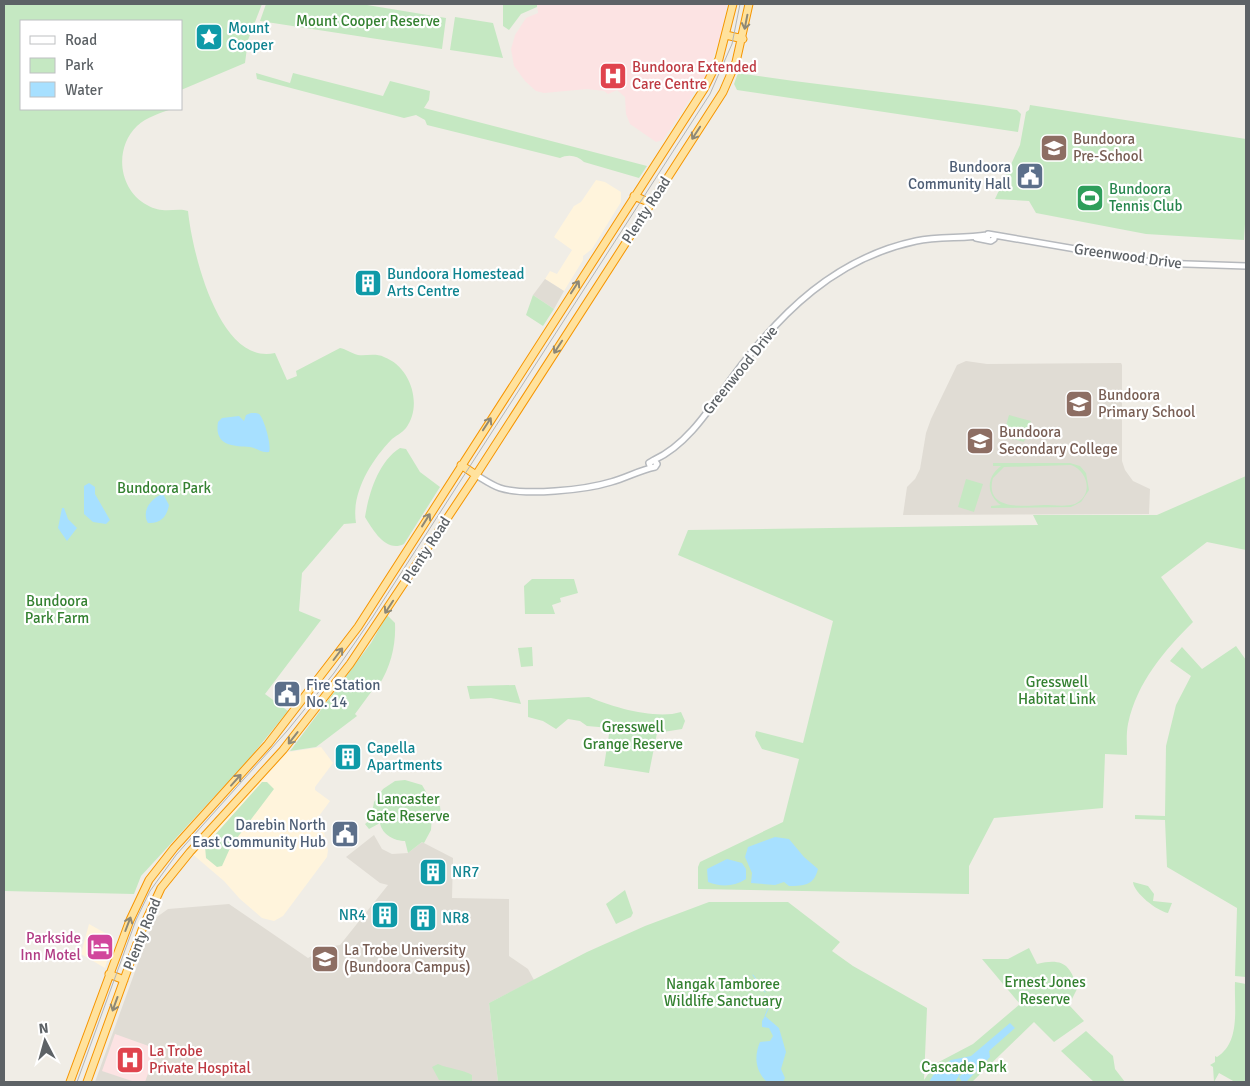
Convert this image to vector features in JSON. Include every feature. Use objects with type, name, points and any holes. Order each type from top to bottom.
[{"type":"highway","name":"Plenty Road","points":[[70,1082],[132,913],[148,882],[174,848],[268,744],[358,627],[710,78],[726,36],[733,4]]},
{"type":"highway","name":"Plenty Road","points":[[87,1082],[143,927],[161,888],[283,751],[332,688],[416,566],[722,92],[736,62],[743,39],[749,4]]},
{"type":"highway","points":[[726,36],[743,39]]},
{"type":"highway","points":[[635,194],[651,203]]},
{"type":"highway","points":[[461,465],[476,474]]},
{"type":"highway","points":[[401,562],[416,566]]},
{"type":"highway","points":[[223,794],[231,795],[236,803]]},
{"type":"highway","points":[[109,974],[124,980]]},
{"type":"street","name":"Greenwood Drive","points":[[476,474],[495,486],[508,490],[562,490],[596,486],[650,466],[674,447],[700,420],[754,348],[798,302],[825,279],[847,267],[903,244],[934,238],[1010,238],[1151,262],[1246,266]]},
{"type":"shaded area","name":"Bundoora Extended Care Centre","points":[[537,4],[727,4],[721,34],[709,70],[663,140],[656,142],[630,124],[626,114],[625,97],[617,90],[608,94],[604,91],[587,89],[544,93],[536,91],[525,81],[514,66],[511,49],[515,35],[526,18],[538,13]]},
{"type":"shaded area","points":[[596,180],[605,182],[621,192],[621,202],[592,249],[583,256],[583,260],[564,291],[545,279],[550,271],[557,274],[572,250],[554,237],[574,206],[581,202]]},
{"type":"shaded area","points":[[545,279],[564,291],[554,309],[533,295]]},
{"type":"shaded area","name":"Bundoora Secondary College","points":[[966,361],[987,364],[1121,363],[1122,461],[1125,470],[1133,481],[1150,489],[1149,514],[903,515],[907,487],[915,479],[920,469],[926,433],[931,419],[957,365]]},
{"type":"shaded area","points":[[321,747],[333,763],[315,787],[315,790],[330,801],[319,816],[325,825],[323,828],[328,850],[327,857],[283,916],[274,921],[262,918],[240,899],[224,881],[190,852],[283,750],[289,752]]},
{"type":"shaded area","name":"La Trobe University (Bundoora Campus)","points":[[374,835],[382,849],[392,854],[408,853],[422,842],[453,858],[452,898],[509,899],[509,956],[528,969],[534,980],[489,1003],[498,1082],[95,1082],[154,919],[168,909],[229,904],[308,958],[321,951],[321,948],[340,945],[388,885],[380,883],[346,857]]},
{"type":"shaded area","name":"Parkside Inn Motel","points":[[89,924],[114,938],[105,968],[81,954]]},
{"type":"shaded area","name":"La Trobe Private Hospital","points":[[115,1034],[157,1049],[145,1082],[135,1082],[102,1071]]},
{"type":"green space","name":"Bundoora Park","points":[[4,4],[262,4],[248,40],[245,63],[182,90],[182,20],[20,20],[20,110],[169,110],[145,120],[130,135],[122,156],[125,179],[137,198],[147,205],[159,210],[188,211],[195,252],[212,302],[224,324],[238,342],[255,352],[275,353],[287,380],[297,376],[296,371],[340,348],[358,355],[381,356],[393,362],[407,378],[412,388],[414,409],[406,428],[384,448],[364,478],[357,500],[356,523],[344,524],[302,573],[299,611],[321,620],[265,694],[288,711],[248,760],[141,876],[134,894],[4,891]]},
{"type":"green space","name":"Mount Cooper Reserve","points":[[266,4],[361,4],[446,18],[442,49],[260,21]]},
{"type":"green space","points":[[503,4],[537,4],[537,7],[521,14],[509,30],[503,26]]},
{"type":"green space","points":[[455,17],[493,23],[503,58],[450,50]]},
{"type":"green space","points":[[256,73],[290,83],[293,73],[383,96],[390,81],[430,91],[429,100],[424,108],[647,166],[639,178],[584,162],[575,157],[566,156],[560,158],[427,125],[425,120],[416,115],[404,118],[257,79]]},
{"type":"green space","points":[[738,73],[1017,110],[1021,114],[1018,132],[737,90],[734,84]]},
{"type":"green space","points":[[1030,105],[1246,139],[1244,240],[1146,234],[1036,213],[1029,201],[995,199],[1020,145],[1026,112],[1029,110]]},
{"type":"green space","points":[[533,295],[554,309],[543,326],[526,315]]},
{"type":"green space","points":[[1009,415],[1031,421],[1024,442],[1003,436]]},
{"type":"green space","points":[[400,448],[406,449],[420,472],[440,487],[404,544],[397,546],[386,543],[381,539],[365,517],[372,488],[380,470],[392,454]]},
{"type":"green space","points":[[993,463],[1070,463],[1080,466],[1086,473],[1089,490],[1081,502],[1071,507],[991,508],[991,506],[1001,505],[990,491],[990,481],[996,470],[1001,466],[993,466]],"holes":[[[1071,465],[1077,468],[1085,478],[1087,489],[1085,495],[1075,504],[1064,506],[1017,506],[1000,501],[994,496],[992,489],[993,478],[1004,467]]]},
{"type":"green space","name":"Gresswell Habitat Link","points":[[1246,476],[1246,550],[1207,542],[1161,577],[1193,622],[1162,656],[1138,694],[1128,724],[1127,755],[1105,754],[1103,808],[994,818],[969,866],[969,894],[698,889],[698,867],[700,862],[783,822],[799,759],[762,749],[755,736],[756,731],[803,743],[833,621],[678,555],[688,530],[1038,525],[1033,515],[1157,515]]},
{"type":"green space","points":[[966,479],[983,484],[974,512],[958,507]]},
{"type":"green space","points":[[532,579],[574,579],[578,593],[560,598],[561,602],[552,605],[555,614],[525,614],[524,586]]},
{"type":"green space","points":[[387,615],[395,623],[394,647],[390,663],[379,685],[377,684],[355,714],[357,716],[316,747],[290,751],[371,643]]},
{"type":"green space","points":[[1236,646],[1246,660],[1246,977],[1235,976],[1237,908],[1167,867],[1165,820],[1135,819],[1135,815],[1165,816],[1166,746],[1176,705],[1191,676],[1170,661],[1182,647],[1202,669]]},
{"type":"green space","points":[[532,647],[533,666],[521,667],[518,648]]},
{"type":"green space","points":[[515,685],[521,704],[491,698],[470,699],[467,686]]},
{"type":"green space","name":"Gresswell Grange Reserve","points":[[589,697],[634,711],[659,714],[681,712],[685,721],[682,729],[657,733],[649,773],[604,766],[610,728],[587,726],[580,721],[568,719],[556,729],[543,721],[528,717],[528,700]]},
{"type":"green space","name":"Lancaster Gate Reserve","points":[[405,780],[422,785],[432,806],[440,806],[441,815],[432,815],[431,830],[424,843],[422,842],[408,853],[405,841],[397,840],[386,834],[380,823],[369,829],[365,824],[371,819],[374,802],[383,789],[395,781]]},
{"type":"green space","points":[[262,782],[267,782],[274,789],[231,846],[222,866],[217,867],[206,858],[205,846]]},
{"type":"green space","points":[[1133,882],[1148,886],[1154,894],[1153,901],[1172,903],[1168,913],[1163,912],[1147,901],[1137,891]]},
{"type":"green space","points":[[625,890],[633,913],[631,917],[616,924],[606,904]]},
{"type":"green space","name":"Nangak Tamboree Wildlife Sanctuary","points":[[709,902],[788,902],[840,942],[832,951],[853,966],[927,1008],[924,1080],[935,1064],[973,1044],[1020,1004],[982,959],[1008,959],[1029,948],[1037,964],[1053,962],[1064,965],[1072,974],[1077,989],[1069,1005],[1084,1021],[1054,1042],[1034,1022],[972,1082],[498,1082],[489,1003],[587,952],[645,926]]},
{"type":"green space","points":[[1235,982],[1246,984],[1246,1082],[1235,1082],[1219,1073],[1214,1082],[1213,1067],[1210,1065],[1215,1062],[1215,1056],[1217,1057],[1225,1050],[1233,1033],[1235,1023]]},
{"type":"green space","points":[[1086,1031],[1113,1056],[1115,1069],[1125,1082],[1094,1082],[1061,1051]]},
{"type":"green space","points":[[438,1064],[472,1075],[472,1082],[439,1080],[432,1067]]},
{"type":"water","points":[[251,413],[259,414],[263,421],[268,438],[269,452],[231,445],[219,436],[218,422],[222,418],[239,416],[244,421],[246,415]]},
{"type":"water","points":[[89,483],[95,487],[95,494],[110,520],[106,524],[93,522],[84,514],[84,486]]},
{"type":"water","points":[[163,494],[169,505],[167,513],[159,521],[148,523],[146,514],[148,506]]},
{"type":"water","points":[[62,508],[64,508],[68,519],[77,528],[67,541],[58,528]]},
{"type":"water","points":[[775,837],[789,839],[804,857],[818,869],[814,878],[808,884],[789,886],[784,882],[775,885],[751,883],[752,873],[745,857],[748,847]]},
{"type":"water","points":[[727,859],[742,863],[746,869],[746,879],[736,884],[727,885],[708,882],[707,869]]},
{"type":"water","points":[[765,1016],[779,1028],[786,1052],[781,1069],[785,1078],[783,1082],[767,1082],[758,1068],[756,1058],[760,1042],[770,1041],[773,1036],[769,1028],[762,1027],[762,1021]]},
{"type":"water","points":[[1010,1023],[1015,1028],[989,1051],[990,1057],[967,1081],[962,1082],[959,1077],[970,1066],[967,1063],[955,1082],[929,1082],[937,1069],[951,1060],[971,1056]]},
{"type":"waterway","points":[[753,975],[765,992]]},
{"type":"waterway","points":[[765,1016],[770,1004],[767,996]]},
{"type":"tram line","points":[[77,1082],[136,920],[150,891],[176,855],[287,731],[334,673],[372,618],[710,94],[732,44],[740,4]]},
{"type":"place","name":"Mount Cooper","points":[[209,37]]},
{"type":"place","name":"Bundoora Extended Care Centre","points":[[613,76]]},
{"type":"place","name":"Bundoora Pre-School","points":[[1054,148]]},
{"type":"place","name":"Bundoora Community Hall","points":[[1030,176]]},
{"type":"place","name":"Bundoora Tennis Club","points":[[1090,198]]},
{"type":"place","name":"Bundoora Homestead Arts Centre","points":[[368,283]]},
{"type":"place","name":"Bundoora Primary School","points":[[1079,404]]},
{"type":"place","name":"Bundoora Secondary College","points":[[980,441]]},
{"type":"place","name":"Fire Station No. 14","points":[[287,694]]},
{"type":"place","name":"Capella Apartments","points":[[348,757]]},
{"type":"place","name":"Darebin North East Community Hub","points":[[345,834]]},
{"type":"place","name":"NR7","points":[[433,872]]},
{"type":"place","name":"NR4","points":[[385,915]]},
{"type":"place","name":"NR8","points":[[423,918]]},
{"type":"place","name":"Parkside Inn Motel","points":[[100,947]]},
{"type":"place","name":"La Trobe University (Bundoora Campus)","points":[[325,959]]},
{"type":"place","name":"La Trobe Private Hospital","points":[[130,1060]]},
{"type":"park label","name":"Bundoora Park Farm","points":[[57,610]]},
{"type":"park label","name":"Ernest Jones Reserve","points":[[1045,990]]},
{"type":"park label","name":"Cascade Park","points":[[964,1067]]}]
